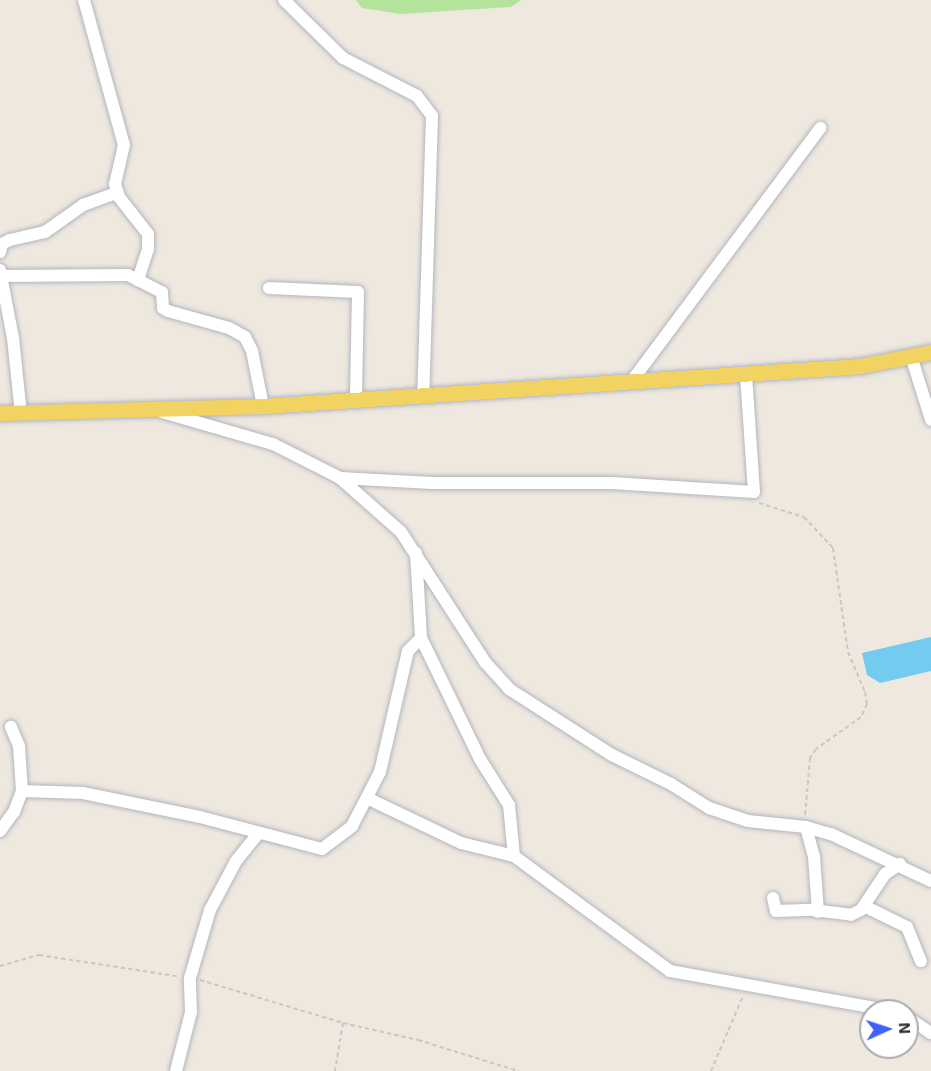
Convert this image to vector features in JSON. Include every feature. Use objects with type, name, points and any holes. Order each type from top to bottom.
[{"type":"main road","points":[[0,413],[162,412],[631,382],[860,366],[931,352]]},
{"type":"street","points":[[84,0],[124,145],[115,184],[118,192],[148,234],[148,249],[138,280]]},
{"type":"street","points":[[284,0],[343,58],[417,96],[432,116],[423,395]]},
{"type":"street","points":[[631,382],[820,128]]},
{"type":"street","points":[[0,252],[2,244],[45,232],[83,206],[118,192]]},
{"type":"street","points":[[21,414],[13,338],[0,274],[128,275],[162,292],[163,308],[168,311],[229,328],[245,337],[252,351],[263,406]]},
{"type":"street","points":[[269,288],[358,292],[356,399]]},
{"type":"street","points":[[911,357],[931,420]]},
{"type":"street","points":[[340,478],[432,483],[612,483],[754,492],[747,374]]},
{"type":"street","points":[[162,412],[273,444],[340,478],[401,531],[485,662],[508,689],[612,755],[671,784],[709,808],[747,821],[806,827],[900,864],[931,881]]},
{"type":"street","points":[[416,552],[421,638],[480,759],[509,805],[514,856]]},
{"type":"street","points":[[22,791],[82,793],[200,816],[258,834],[322,849],[352,826],[380,772],[408,651],[421,638]]},
{"type":"street","points":[[0,831],[14,812],[22,791],[19,746],[11,727]]},
{"type":"street","points":[[367,798],[461,843],[514,856],[670,971],[747,986],[815,994],[859,1004]]},
{"type":"street","points":[[806,827],[814,857],[818,912]]},
{"type":"street","points":[[176,1071],[191,1012],[190,978],[210,910],[236,861],[258,834]]},
{"type":"street","points":[[772,898],[776,911],[851,915],[864,906],[877,882],[900,864]]},
{"type":"street","points":[[864,906],[907,927],[921,961]]},
{"type":"path","points":[[754,492],[757,502],[804,517],[833,548],[849,652],[865,692],[867,705],[861,717],[816,749],[810,758],[806,827]]},
{"type":"path","points":[[711,1071],[747,986]]},
{"type":"path","points":[[343,1023],[418,1040],[518,1071]]},
{"type":"green space","points":[[356,0],[521,0],[511,7],[400,14],[362,8]]},
{"type":"water","points":[[931,637],[931,671],[880,683],[867,675],[862,653]]}]
